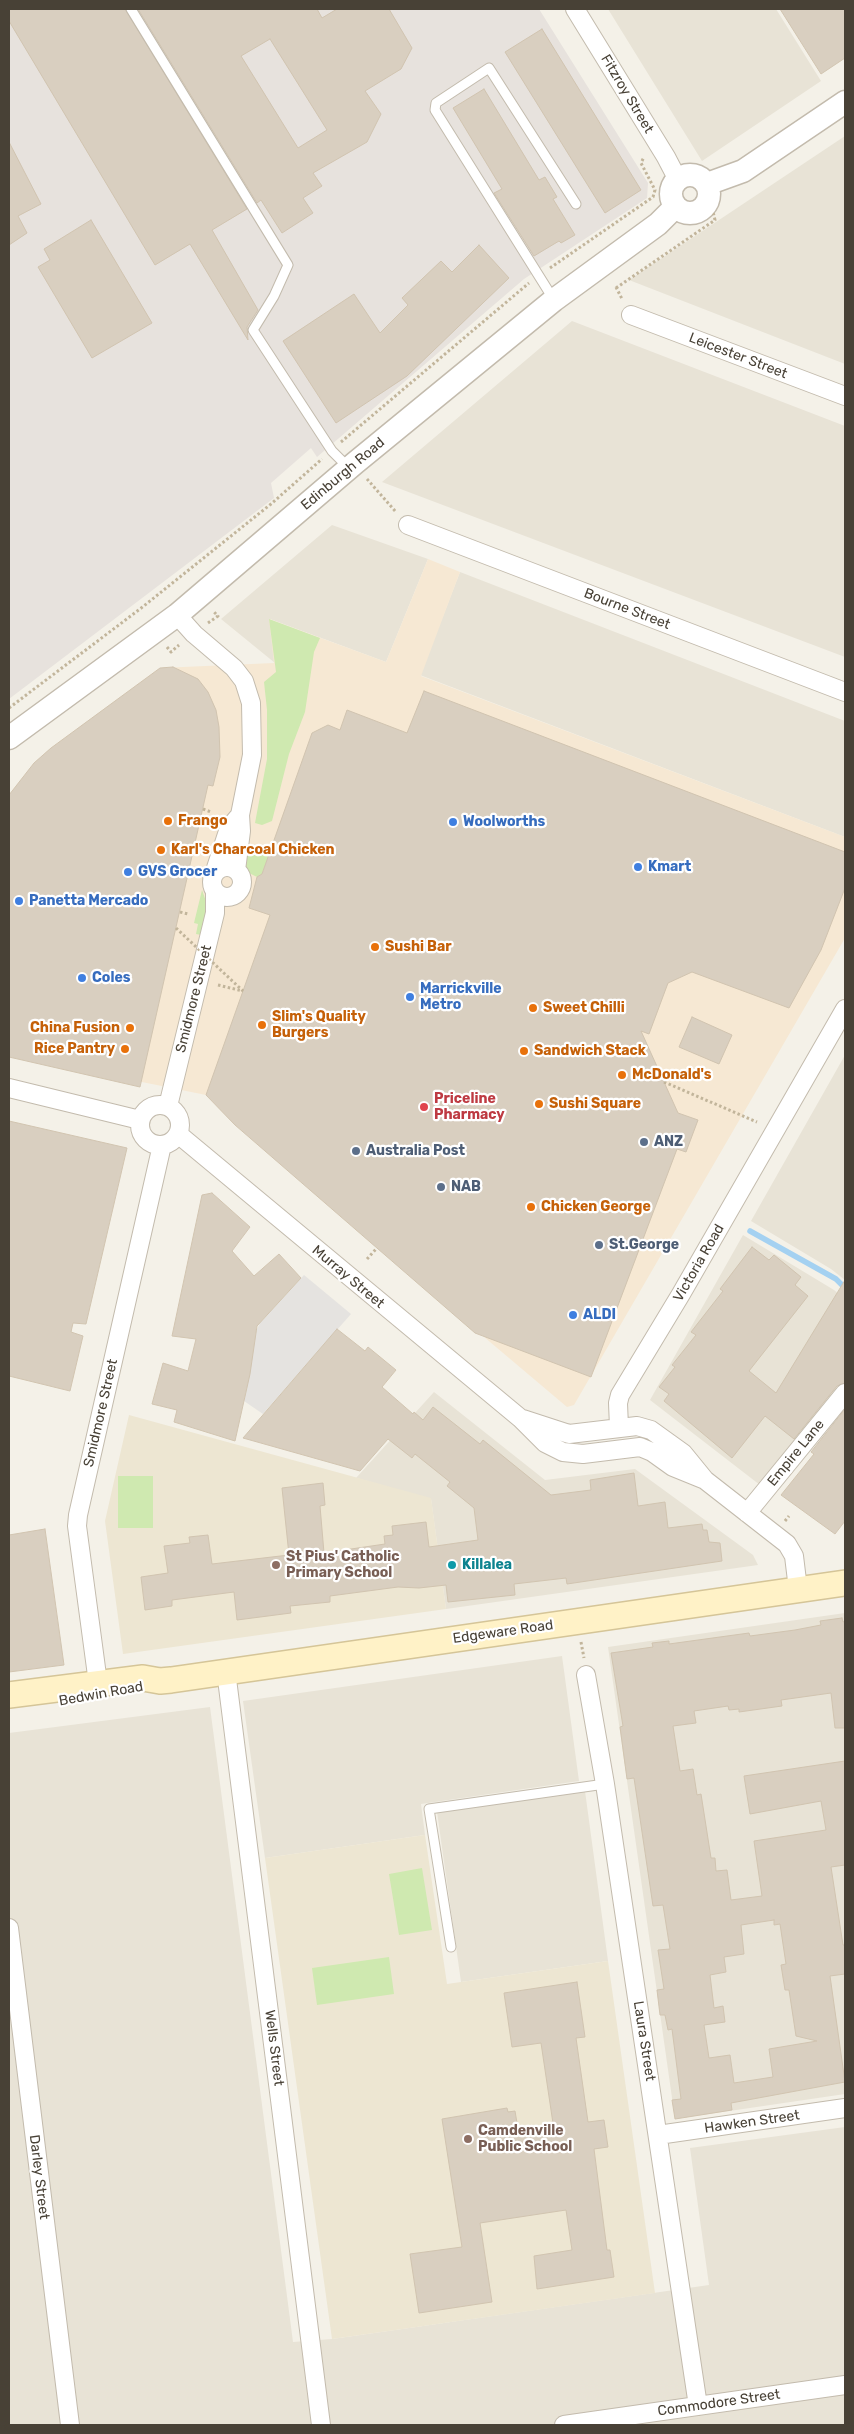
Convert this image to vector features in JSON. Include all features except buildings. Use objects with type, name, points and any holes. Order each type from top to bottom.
[{"type":"main road","name":"Edgeware Road","points":[[160,1681],[845,1583]]},
{"type":"main road","name":"Bedwin Road","points":[[9,1694],[143,1678],[160,1681]]},
{"type":"main road","name":"Bedwin Road","points":[[9,1709],[144,1689],[160,1681]]},
{"type":"street","name":"Fitzroy Street","points":[[575,9],[666,157],[678,180]]},
{"type":"street","points":[[708,191],[694,175],[688,175],[678,180],[672,190],[672,201],[676,207],[686,213],[698,212],[704,208],[708,191],[845,102]]},
{"type":"street","name":"Edinburgh Road","points":[[9,738],[177,615],[352,465],[554,300],[658,224],[676,207]]},
{"type":"street","name":"Leicester Street","points":[[631,315],[845,396]]},
{"type":"street","name":"Bourne Street","points":[[408,525],[845,692]]},
{"type":"street","name":"Smidmore Street","points":[[177,615],[194,634],[234,668],[244,680],[251,703],[252,755],[240,815],[242,831],[236,870],[240,874],[242,884],[238,893],[229,897],[215,892]]},
{"type":"street","name":"Smidmore Street","points":[[168,1106],[215,913],[215,892],[212,883],[214,874],[229,828],[240,815]]},
{"type":"street","points":[[214,874],[222,868],[236,870]]},
{"type":"street","name":"Victoria Road","points":[[619,1427],[618,1403],[620,1395],[682,1294],[845,1009]]},
{"type":"street","points":[[9,1088],[140,1120]]},
{"type":"street","points":[[161,1104],[168,1106],[178,1115],[180,1128],[174,1140],[162,1145],[149,1142],[145,1138],[140,1126],[140,1120],[148,1108],[161,1104]]},
{"type":"street","name":"Murray Street","points":[[178,1134],[520,1418],[545,1443],[563,1452],[583,1454],[621,1449],[647,1449],[673,1467],[705,1480]]},
{"type":"street","name":"Smidmore Street","points":[[98,1683],[77,1526],[78,1515],[162,1145]]},
{"type":"street","name":"Empire Lane","points":[[747,1513],[845,1393]]},
{"type":"street","name":"Murray Street","points":[[520,1418],[569,1434],[619,1427]]},
{"type":"street","points":[[619,1427],[637,1426],[651,1430],[682,1454],[705,1480],[792,1549],[798,1589]]},
{"type":"street","name":"Wells Street","points":[[226,1671],[321,2425]]},
{"type":"street","name":"Laura Street","points":[[586,1675],[605,1784],[698,2406]]},
{"type":"street","name":"Darley Street","points":[[9,1928],[70,2425]]},
{"type":"street","name":"Hawken Street","points":[[658,2135],[845,2108]]},
{"type":"street","name":"Commodore Street","points":[[564,2425],[845,2385]]},
{"type":"lane","points":[[131,9],[288,265],[274,296],[253,330],[332,451],[352,465]]},
{"type":"lane","points":[[554,300],[435,110],[436,103],[490,68],[576,204]]},
{"type":"lane","points":[[451,1947],[429,1809],[605,1784]]},
{"type":"path","points":[[9,708],[140,609],[271,504],[538,276],[653,198],[655,190],[641,163]]},
{"type":"path","points":[[616,288],[715,220],[708,191]]},
{"type":"path","points":[[352,465],[408,525]]},
{"type":"path","points":[[203,809],[211,812]]},
{"type":"path","points":[[180,912],[188,914]]},
{"type":"path","points":[[176,928],[244,991],[218,984]]},
{"type":"path","points":[[664,1082],[757,1122]]},
{"type":"path","points":[[367,1259],[377,1248]]},
{"type":"path","points":[[578,1621],[586,1675]]},
{"type":"shaded area","points":[[9,9],[539,9],[648,183],[647,198],[524,279],[317,457],[311,448],[271,483],[274,498],[9,699]]},
{"type":"shaded area","points":[[608,9],[776,9],[821,81],[702,161]]},
{"type":"shaded area","points":[[845,136],[845,364],[629,280]]},
{"type":"shaded area","points":[[572,321],[845,426],[845,657],[382,482]]},
{"type":"shaded area","points":[[332,525],[428,559],[386,662],[270,619],[275,663],[221,619]]},
{"type":"shaded area","name":"Marrickville Metro","points":[[428,559],[460,572],[421,676],[845,837],[845,938],[574,1405],[567,1407],[316,1195],[206,1095],[9,1055],[9,795],[34,763],[51,748],[160,668],[274,663],[269,619],[386,662]]},
{"type":"shaded area","points":[[460,572],[845,721],[845,837],[420,675]]},
{"type":"shaded area","points":[[845,1055],[845,1280],[831,1269],[751,1221]]},
{"type":"shaded area","points":[[743,1235],[834,1290],[845,1299],[845,1377],[760,1485],[650,1400]]},
{"type":"shaded area","points":[[304,1275],[351,1314],[263,1414],[244,1401],[256,1331],[260,1323]]},
{"type":"shaded area","points":[[434,1392],[545,1480],[635,1469],[753,1555],[758,1565],[446,1609],[431,1499],[356,1478]]},
{"type":"shaded area","name":"St Pius' Catholic Primary School","points":[[129,1415],[431,1498],[446,1609],[123,1654],[105,1521]]},
{"type":"shaded area","points":[[845,1613],[845,2094],[675,2119],[608,1647]]},
{"type":"shaded area","points":[[562,1656],[579,1781],[421,1804],[425,1835],[265,1858],[243,1701]]},
{"type":"shaded area","points":[[210,1707],[293,2342],[332,2339],[709,2285],[690,2148],[845,2127],[845,2425],[9,2425],[9,1733]]},
{"type":"shaded area","points":[[585,1791],[608,1961],[461,1982],[437,1812]]},
{"type":"shaded area","name":"Camdenville Public School","points":[[425,1835],[447,1984],[608,1961],[655,2293],[332,2339],[265,1858]]},
{"type":"green space","points":[[269,619],[320,638],[314,652],[305,712],[289,754],[272,821],[262,825],[255,823],[267,759],[267,710],[264,682],[276,672]]},
{"type":"green space","points":[[246,847],[271,849],[262,874],[257,877],[247,872],[243,866]]},
{"type":"green space","points":[[202,890],[208,907],[201,935],[196,934],[198,924],[194,923]]},
{"type":"green space","points":[[118,1476],[153,1476],[153,1528],[118,1528]]},
{"type":"green space","points":[[422,1868],[432,1930],[399,1935],[389,1874]]},
{"type":"green space","points":[[389,1957],[394,1994],[317,2005],[312,1968]]},
{"type":"waterway","points":[[750,1231],[836,1279],[845,1288]]},
{"type":"place","name":"Frango","points":[[168,821]]},
{"type":"place","name":"Woolworths","points":[[453,822]]},
{"type":"place","name":"Karl's Charcoal Chicken","points":[[161,850]]},
{"type":"place","name":"Kmart","points":[[638,867]]},
{"type":"place","name":"GVS Grocer","points":[[128,872]]},
{"type":"place","name":"Panetta Mercado","points":[[19,901]]},
{"type":"place","name":"Sushi Bar","points":[[375,947]]},
{"type":"place","name":"Coles","points":[[82,978]]},
{"type":"place","name":"Marrickville Metro","points":[[410,997]]},
{"type":"place","name":"Sweet Chilli","points":[[533,1008]]},
{"type":"place","name":"Slim's Quality Burgers","points":[[262,1025]]},
{"type":"place","name":"China Fusion","points":[[130,1028]]},
{"type":"place","name":"Rice Pantry","points":[[125,1049]]},
{"type":"place","name":"Sandwich Stack","points":[[524,1051]]},
{"type":"place","name":"McDonald's","points":[[622,1075]]},
{"type":"place","name":"Sushi Square","points":[[539,1104]]},
{"type":"place","name":"Priceline Pharmacy","points":[[424,1107]]},
{"type":"place","name":"ANZ","points":[[644,1142]]},
{"type":"place","name":"Australia Post","points":[[356,1151]]},
{"type":"place","name":"NAB","points":[[441,1187]]},
{"type":"place","name":"Chicken George","points":[[531,1207]]},
{"type":"place","name":"St.George","points":[[599,1245]]},
{"type":"place","name":"ALDI","points":[[573,1315]]},
{"type":"place","name":"St Pius' Catholic Primary School","points":[[276,1565]]},
{"type":"place","name":"Killalea","points":[[452,1565]]},
{"type":"place","name":"Camdenville Public School","points":[[468,2139]]}]
